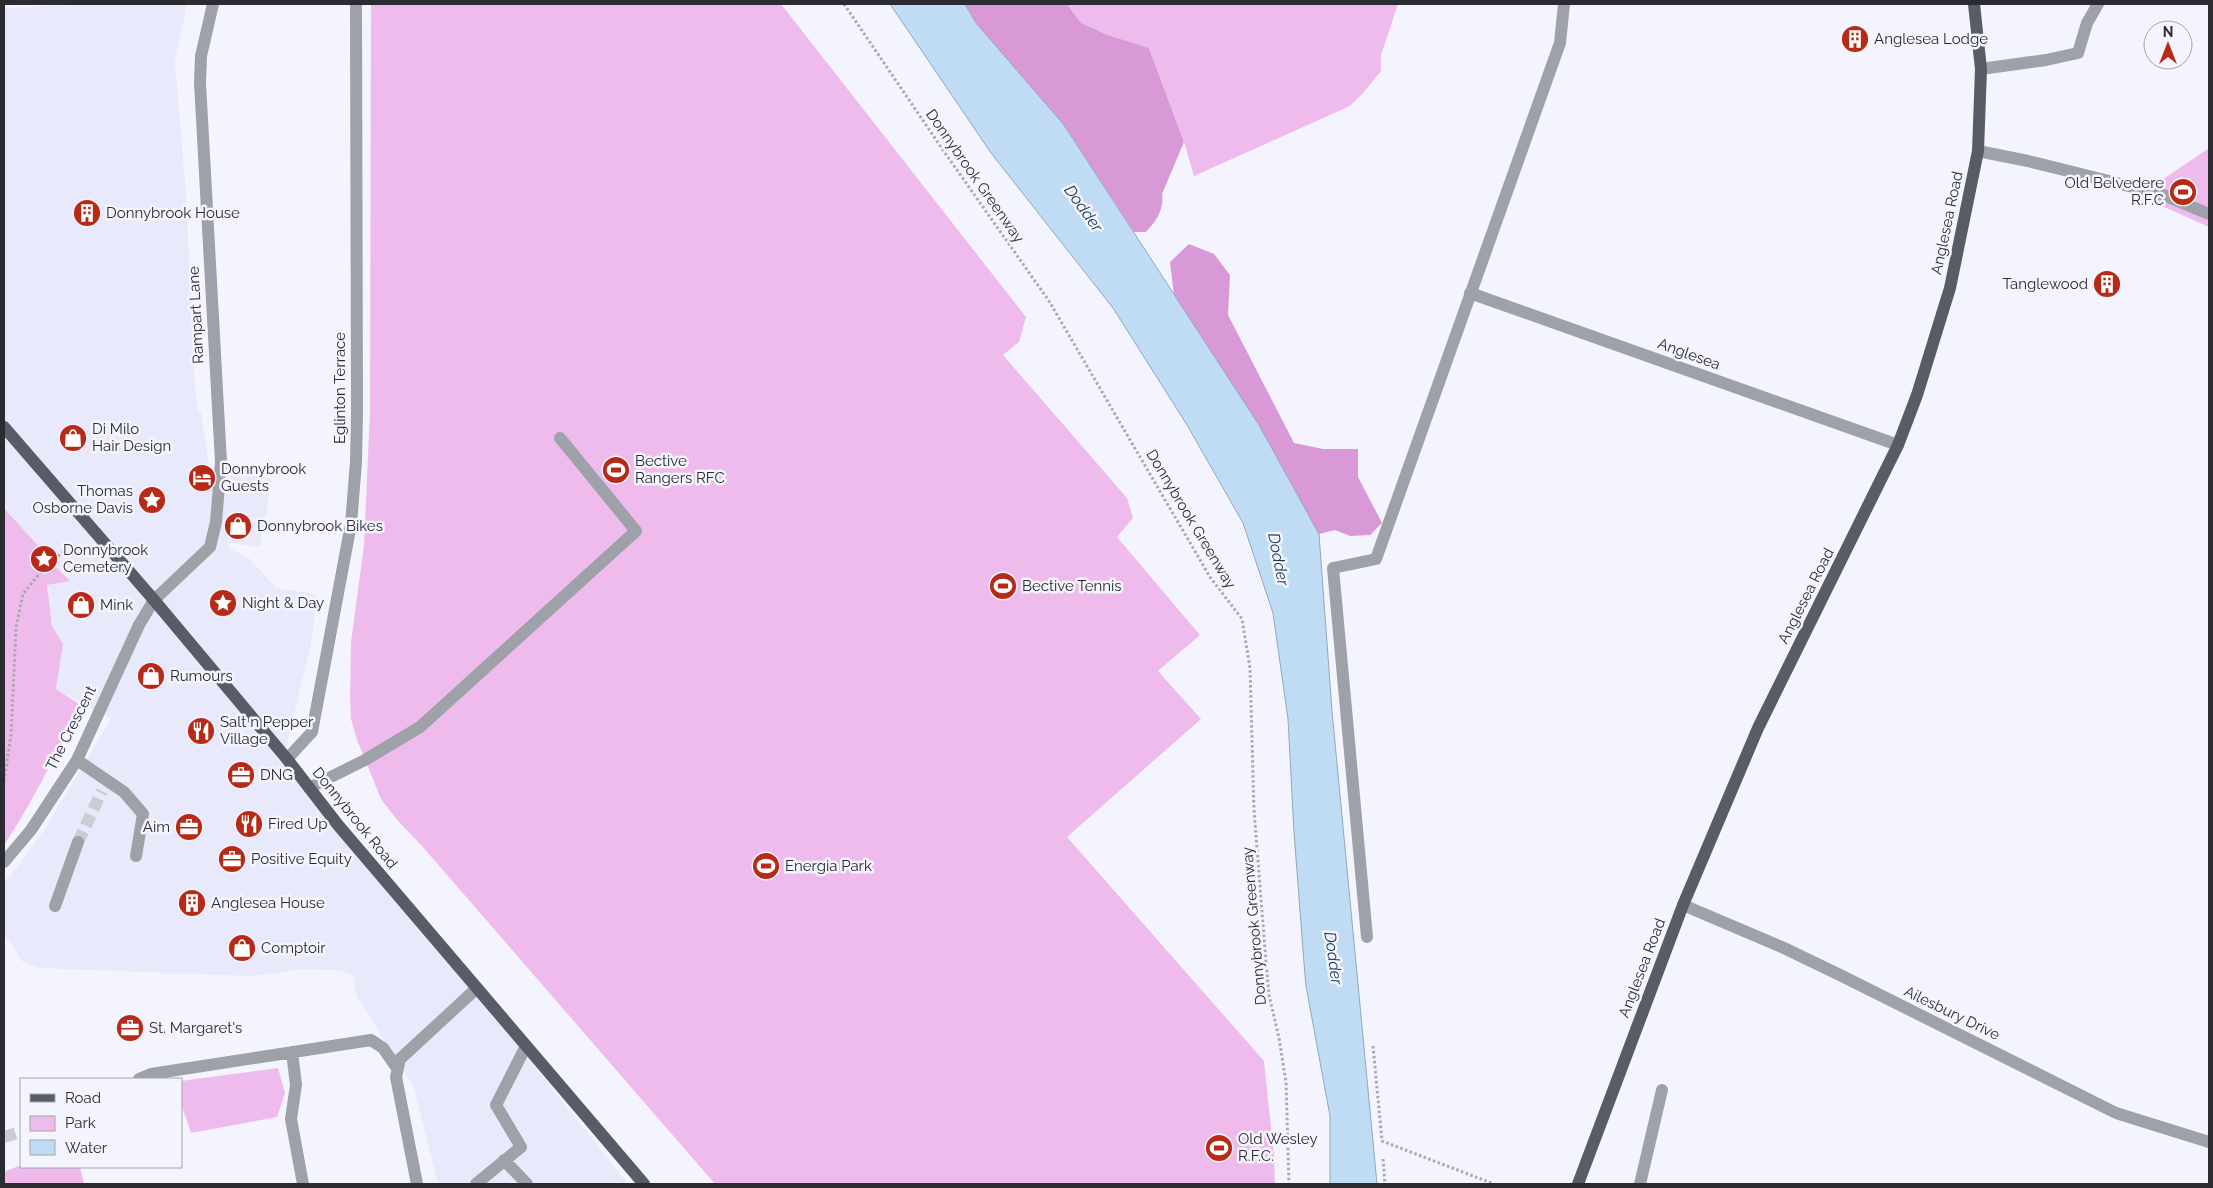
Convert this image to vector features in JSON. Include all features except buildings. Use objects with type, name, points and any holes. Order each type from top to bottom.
[{"type":"main road","name":"Anglesea Road","points":[[1578,1184],[1683,905],[1758,728],[1898,445],[1929,360],[1950,288],[1978,151],[1981,69],[1974,4]]},
{"type":"main road","name":"Donnybrook Road","points":[[4,427],[154,600],[309,788],[644,1184]]},
{"type":"street","name":"Rampart Lane","points":[[154,600],[210,547],[219,496],[221,462],[200,83],[201,56],[213,4]]},
{"type":"street","name":"Eglinton Terrace","points":[[287,759],[312,732],[351,524],[356,462],[357,414],[356,4]]},
{"type":"street","points":[[1367,937],[1333,568],[1376,559],[1560,43],[1564,4]]},
{"type":"street","points":[[1981,69],[2046,60],[2078,53],[2088,23],[2098,4]]},
{"type":"street","points":[[1978,151],[2028,161],[2161,194],[2209,214]]},
{"type":"street","name":"Anglesea","points":[[1470,293],[1898,445]]},
{"type":"street","points":[[309,788],[364,760],[420,727],[636,531],[560,438]]},
{"type":"street","name":"The Crescent","points":[[4,862],[31,830],[77,760],[139,625],[154,600]]},
{"type":"street","points":[[77,760],[104,786],[124,792],[143,814],[136,856]]},
{"type":"street","points":[[55,906],[78,842]]},
{"type":"street","name":"Ailesbury Drive","points":[[1683,905],[1817,964],[2116,1113],[2209,1142]]},
{"type":"street","points":[[417,1184],[397,1083],[397,1068],[400,1059],[477,988]]},
{"type":"street","points":[[141,1078],[151,1074],[371,1040],[383,1048],[397,1068]]},
{"type":"street","points":[[476,1184],[521,1147],[496,1105],[526,1046]]},
{"type":"street","points":[[292,1052],[296,1085],[291,1119],[303,1184]]},
{"type":"street","points":[[1640,1184],[1662,1090]]},
{"type":"street","points":[[504,1160],[527,1184]]},
{"type":"path","name":"Donnybrook Greenway","points":[[844,4],[945,153],[1049,301],[1210,577],[1242,619],[1250,668],[1254,810],[1269,995],[1279,1038],[1286,1082],[1289,1184]]},
{"type":"path","points":[[4,780],[11,735],[16,627],[23,594],[43,570],[92,528]]},
{"type":"path","points":[[1373,1046],[1382,1141],[1494,1184]]},
{"type":"path","points":[[1383,1159],[1385,1184]]},
{"type":"shaded area","points":[[91,4],[187,4],[175,62],[186,193],[195,388],[198,410],[201,411],[210,474],[233,472],[272,480],[260,547],[230,543],[229,548],[250,559],[276,588],[317,594],[312,639],[285,753],[628,1184],[438,1184],[414,1088],[356,995],[354,975],[335,970],[304,969],[252,976],[38,968],[23,962],[4,934],[4,881],[11,875],[44,830],[111,719],[56,689],[63,644],[52,626],[47,585],[69,581],[48,566],[43,551],[4,507],[4,8]]},
{"type":"shaded area","points":[[965,4],[1067,4],[1081,23],[1108,35],[1149,48],[1184,142],[1162,194],[1162,205],[1159,214],[1146,232],[1134,232],[1064,125],[976,23]]},
{"type":"shaded area","points":[[1189,244],[1214,254],[1230,275],[1228,315],[1294,443],[1323,449],[1358,449],[1358,477],[1382,523],[1370,535],[1350,536],[1335,530],[1319,534],[1304,530],[1213,370],[1174,295],[1170,262]]},
{"type":"green space","points":[[371,4],[781,4],[1026,317],[1019,342],[1003,355],[1127,498],[1133,518],[1117,537],[1200,635],[1158,671],[1201,719],[1067,837],[1264,1061],[1275,1184],[715,1184],[422,846],[398,821],[381,799],[357,740],[351,719],[350,698],[351,642],[364,545],[370,412]]},
{"type":"green space","points":[[1067,4],[1398,4],[1381,55],[1381,71],[1350,106],[1194,176],[1184,142],[1149,48],[1108,35],[1081,23]]},
{"type":"green space","name":"Old Belvedere R.F.C","points":[[2209,148],[2209,227],[2153,202],[2159,182]]},
{"type":"green space","points":[[4,508],[43,551],[48,566],[56,567],[70,581],[47,585],[52,626],[63,644],[56,689],[79,704],[44,776],[4,845]]},
{"type":"green space","points":[[278,1068],[285,1093],[277,1117],[191,1133],[182,1107],[182,1081]]},
{"type":"green space","points":[[20,1165],[20,1168],[80,1168],[84,1184],[4,1184],[4,1172]]},
{"type":"water","name":"Dodder","points":[[890,4],[965,4],[976,23],[1064,125],[1259,425],[1319,534],[1332,711],[1377,1184],[1330,1184],[1330,1116],[1306,986],[1294,832],[1288,719],[1273,613],[1243,523],[1187,425],[1113,308],[991,153]]},
{"type":"tunnel","points":[[78,842],[102,791]]},
{"type":"tunnel","points":[[4,1137],[20,1132]]},
{"type":"place","name":"Anglesea Lodge","points":[[1855,39]]},
{"type":"place","name":"Old Belvedere R.F.C","points":[[2183,192]]},
{"type":"place","name":"Donnybrook House","points":[[87,213]]},
{"type":"place","name":"Tanglewood","points":[[2107,284]]},
{"type":"place","name":"Di Milo Hair Design","points":[[73,438]]},
{"type":"place","name":"Bective Rangers RFC","points":[[616,470]]},
{"type":"place","name":"Donnybrook Guests","points":[[202,478]]},
{"type":"place","name":"Thomas Osborne Davis","points":[[152,500]]},
{"type":"place","name":"Donnybrook Bikes","points":[[238,526]]},
{"type":"place","name":"Donnybrook Cemetery","points":[[44,559]]},
{"type":"place","name":"Bective Tennis","points":[[1003,586]]},
{"type":"place","name":"Night & Day","points":[[223,603]]},
{"type":"place","name":"Mink","points":[[81,605]]},
{"type":"place","name":"Rumours","points":[[151,676]]},
{"type":"place","name":"Salt n Pepper Village","points":[[201,731]]},
{"type":"place","name":"DNG","points":[[241,775]]},
{"type":"place","name":"Fired Up","points":[[249,824]]},
{"type":"place","name":"Aim","points":[[189,827]]},
{"type":"place","name":"Positive Equity","points":[[232,859]]},
{"type":"place","name":"Energia Park","points":[[766,866]]},
{"type":"place","name":"Anglesea House","points":[[192,903]]},
{"type":"place","name":"Comptoir","points":[[242,948]]},
{"type":"place","name":"St. Margaret's","points":[[130,1028]]},
{"type":"place","name":"Old Wesley R.F.C.","points":[[1219,1148]]}]
